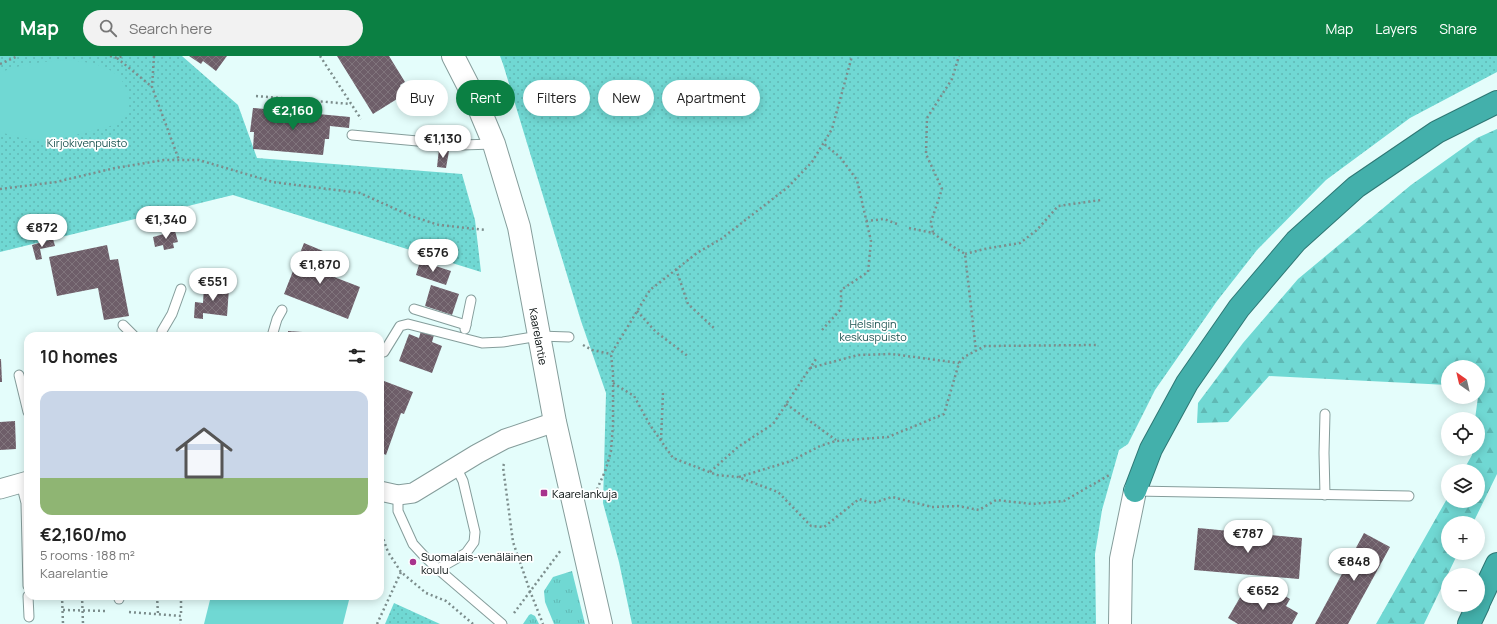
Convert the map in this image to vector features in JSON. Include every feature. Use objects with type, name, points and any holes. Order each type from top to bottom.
[{"type":"highway","points":[[1135,491],[1151,449],[1187,383],[1239,308],[1296,241],[1356,186],[1437,132],[1497,102]]},
{"type":"highway","points":[[1485,590],[1497,564]]},
{"type":"highway","points":[[1469,624],[1475,612]]},
{"type":"main road","name":"Kaarelantie","points":[[453,56],[476,102],[494,144],[519,227],[555,422],[601,624]]},
{"type":"main road","points":[[1120,624],[1122,559],[1135,491]]},
{"type":"street","points":[[389,493],[413,493],[505,439],[555,422]]},
{"type":"street","points":[[0,489],[24,482]]},
{"type":"lane","points":[[352,135],[461,146],[494,144]]},
{"type":"lane","points":[[162,332],[172,314],[181,289]]},
{"type":"lane","points":[[463,338],[471,300]]},
{"type":"lane","points":[[414,309],[466,325]]},
{"type":"lane","points":[[273,332],[277,319],[282,310]]},
{"type":"lane","points":[[384,352],[400,326],[408,324],[482,343],[503,342],[539,336],[569,337]]},
{"type":"lane","points":[[123,325],[130,332]]},
{"type":"lane","points":[[19,375],[24,396]]},
{"type":"lane","points":[[1325,414],[1325,495]]},
{"type":"lane","points":[[438,569],[466,553],[474,542],[475,532],[463,481],[456,467]]},
{"type":"lane","points":[[1135,491],[1409,496]]},
{"type":"lane","points":[[389,493],[413,544],[438,569],[502,624]]},
{"type":"lane","points":[[28,600],[29,617]]},
{"type":"path","points":[[0,64],[18,56]]},
{"type":"path","points":[[110,56],[117,58],[152,87]]},
{"type":"path","points":[[117,58],[123,56]]},
{"type":"path","points":[[154,56],[152,87],[179,160]]},
{"type":"path","points":[[320,56],[373,137]]},
{"type":"path","points":[[594,497],[606,469],[611,451],[613,425],[613,382],[611,354],[650,290],[697,253],[721,239],[788,187],[812,162],[832,129],[852,56]]},
{"type":"path","points":[[933,233],[931,222],[942,189],[926,154],[927,118],[952,79],[959,56]]},
{"type":"path","points":[[256,96],[351,104]]},
{"type":"path","points":[[822,330],[841,309],[841,290],[868,272],[871,241],[857,180],[840,157],[823,143]]},
{"type":"path","points":[[0,189],[56,182],[115,168],[164,160],[199,160],[273,182],[360,193],[411,216],[439,225],[486,230]]},
{"type":"path","points":[[909,228],[933,233],[965,254],[1020,243],[1037,230],[1058,206],[1100,200]]},
{"type":"path","points":[[866,221],[884,219],[897,224]]},
{"type":"path","points":[[965,254],[976,351]]},
{"type":"path","points":[[676,269],[688,304],[715,329]]},
{"type":"path","points":[[637,311],[656,332],[689,357]]},
{"type":"path","points":[[569,337],[592,350],[611,354]]},
{"type":"path","points":[[738,477],[790,461],[820,446],[836,441],[888,437],[944,414],[959,363],[964,357],[985,346],[1096,345]]},
{"type":"path","points":[[810,368],[858,355],[885,354],[959,363]]},
{"type":"path","points":[[710,472],[738,447],[773,424],[816,359]]},
{"type":"path","points":[[613,382],[634,396],[650,425],[673,458],[717,475],[738,477],[778,492],[811,526],[824,527],[859,499],[873,503],[892,496],[932,506],[958,506],[979,510],[996,500],[1032,504],[1064,501],[1111,474]]},
{"type":"path","points":[[661,441],[663,393]]},
{"type":"path","points":[[786,404],[836,441]]},
{"type":"path","points":[[505,461],[503,467],[513,542],[543,624]]},
{"type":"path","points":[[384,541],[388,552],[401,572],[426,593],[446,601],[473,624]]},
{"type":"path","points":[[510,618],[564,546]]},
{"type":"path","points":[[378,624],[401,572]]},
{"type":"path","points":[[62,600],[63,624]]},
{"type":"path","points":[[82,600],[83,624]]},
{"type":"path","points":[[157,600],[158,614]]},
{"type":"path","points":[[181,600],[181,616]]},
{"type":"green space","name":"Kirjokivenpuisto","points":[[0,56],[182,56],[238,105],[257,158],[462,174],[475,220],[481,272],[233,195],[0,252]]},
{"type":"green space","name":"Helsingin keskuspuisto","points":[[500,56],[1497,56],[1497,72],[1410,118],[1326,180],[1257,250],[1217,301],[1155,390],[1128,444],[1119,450],[1102,510],[1095,554],[1096,624],[632,624],[619,562],[603,503],[606,393],[581,321],[515,104],[515,80],[508,80]]},
{"type":"green space","points":[[64,60],[90,63],[112,71],[120,78],[126,87],[129,99],[129,114],[118,124],[52,141],[21,138],[0,132],[0,73],[22,65]]},
{"type":"green space","points":[[1497,129],[1497,474],[1485,498],[1485,464],[1467,464],[1471,456],[1485,456],[1485,412],[1476,412],[1477,404],[1485,404],[1485,360],[1441,360],[1441,385],[1269,376],[1228,422],[1197,423],[1198,403],[1243,343],[1298,279],[1411,185],[1477,138]]},
{"type":"green space","points":[[1442,508],[1480,508],[1476,516],[1441,516],[1441,560],[1455,560],[1451,568],[1441,568],[1441,588],[1424,624],[1376,624]]},
{"type":"green space","points":[[572,571],[585,624],[554,624],[545,602],[544,591],[553,577]]},
{"type":"green space","points":[[210,600],[349,600],[343,624],[204,624]]},
{"type":"green space","points":[[394,603],[440,624],[385,624]]},
{"type":"green space","points":[[531,614],[535,616],[539,624],[523,624],[529,615]]},
{"type":"building","points":[[189,56],[227,56],[216,71],[203,61],[201,64]]},
{"type":"building","points":[[337,56],[389,56],[404,80],[396,80],[396,100],[373,114]]},
{"type":"building","points":[[253,108],[350,117],[349,128],[330,126],[329,139],[325,139],[323,155],[253,149],[254,132],[250,132]]},
{"type":"building","points":[[439,149],[449,151],[446,168],[437,167]]},
{"type":"building","points":[[175,231],[178,242],[173,243],[174,248],[164,250],[163,245],[155,247],[153,237]]},
{"type":"building","points":[[53,239],[55,246],[40,249],[42,259],[36,260],[32,245]]},
{"type":"building","points":[[304,243],[323,251],[316,270],[360,287],[348,319],[284,294]]},
{"type":"building","points":[[107,245],[110,260],[118,259],[129,316],[104,320],[98,288],[57,296],[49,257]]},
{"type":"building","points":[[420,261],[451,271],[446,285],[416,275]]},
{"type":"building","points":[[431,285],[459,294],[452,315],[425,306]]},
{"type":"building","points":[[204,286],[229,288],[227,316],[203,313],[203,319],[194,318],[195,302],[203,303]]},
{"type":"building","points":[[421,331],[434,335],[432,342],[442,346],[432,373],[399,361],[409,334],[419,338]]},
{"type":"building","points":[[1,359],[2,382],[0,382]]},
{"type":"building","points":[[384,381],[413,392],[404,414],[401,413],[386,455],[384,454]]},
{"type":"building","points":[[15,421],[16,449],[0,450],[0,422]]},
{"type":"building","points":[[1198,528],[1302,538],[1299,579],[1194,570]]},
{"type":"building","points":[[1364,533],[1390,547],[1348,624],[1315,624]]},
{"type":"building","points":[[1276,591],[1290,599],[1286,606],[1298,613],[1292,624],[1238,624],[1228,618],[1242,594],[1254,600],[1258,593],[1271,600]]},
{"type":"place","name":"Kaarelankuja","points":[[544,493]]},
{"type":"place","name":"Suomalais-venäläinen koulu","points":[[413,562]]}]
